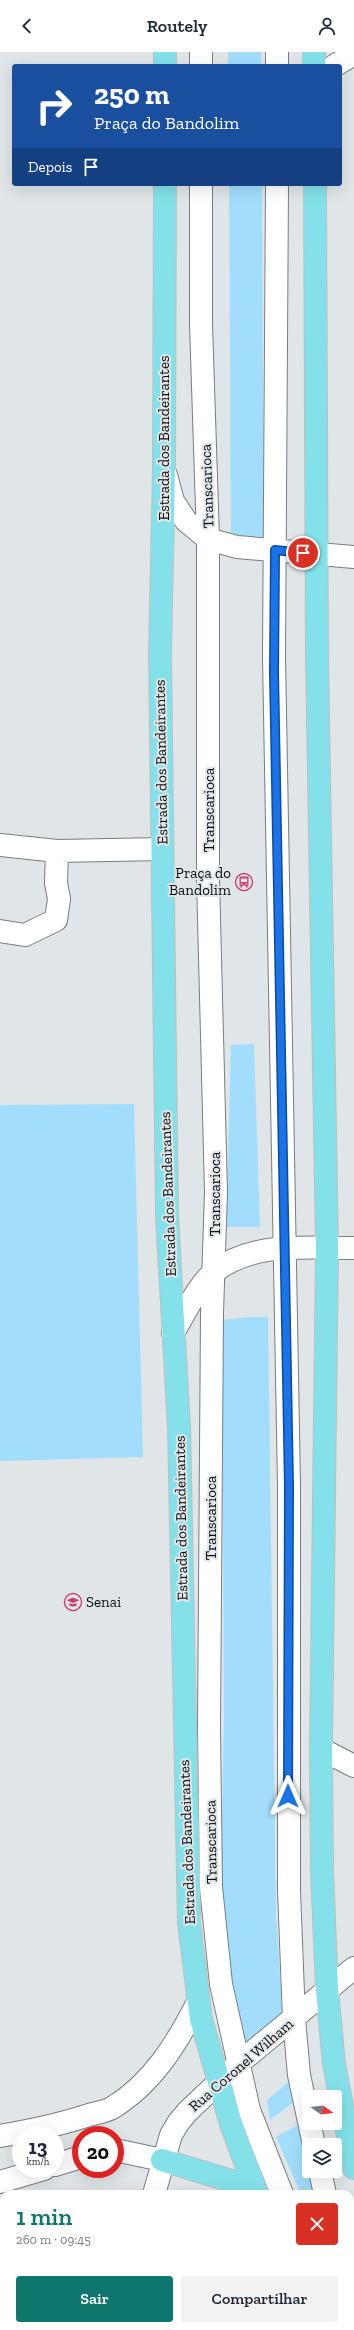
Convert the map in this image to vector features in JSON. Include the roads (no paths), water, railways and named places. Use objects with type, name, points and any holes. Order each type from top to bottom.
[{"type":"main road","points":[[165,64],[166,52]]},
{"type":"main road","points":[[314,52],[314,64]]},
{"type":"main road","name":"Estrada dos Bandeirantes","points":[[165,186],[164,468],[160,652],[167,1216],[179,1427],[189,1923],[198,2002],[219,2082],[256,2190]]},
{"type":"main road","points":[[315,186],[317,554],[327,1248],[321,1749],[322,1871],[327,1990],[334,2064],[354,2168]]},
{"type":"main road","points":[[162,2160],[253,2190]]},
{"type":"street","points":[[201,52],[201,64]]},
{"type":"street","points":[[277,52],[277,64]]},
{"type":"street","points":[[337,64],[354,54]]},
{"type":"street","name":"Transcarioca","points":[[201,186],[202,324],[208,539],[208,879],[216,1192],[213,1272],[209,1728],[211,1887],[221,1984],[249,2110],[280,2190]]},
{"type":"street","points":[[277,186],[274,672],[289,1486],[289,1883],[294,2018],[299,2075],[312,2138]]},
{"type":"street","points":[[164,468],[173,501],[186,521],[208,539],[237,547],[354,557]]},
{"type":"street","points":[[0,845],[57,850],[162,849]]},
{"type":"street","points":[[0,931],[25,935],[56,920],[59,899],[56,883],[57,850]]},
{"type":"street","points":[[173,1333],[193,1299],[213,1272],[235,1259],[258,1252],[285,1249],[354,1248]]},
{"type":"street","points":[[321,1749],[354,1766]]},
{"type":"street","name":"Rua Coronel Wilham","points":[[155,2190],[162,2160],[178,2123],[239,2064],[354,1968]]},
{"type":"street","points":[[0,2136],[50,2127],[111,2108],[139,2087],[160,2064],[177,2043],[198,2002]]},
{"type":"street","points":[[124,2152],[162,2160]]},
{"type":"street","points":[[322,2178],[324,2190]]},
{"type":"street","points":[[0,2182],[34,2179]]},
{"type":"place","name":"Praça do Bandolim","points":[[244,882]]},
{"type":"place","name":"Senai","points":[[73,1602]]}]
